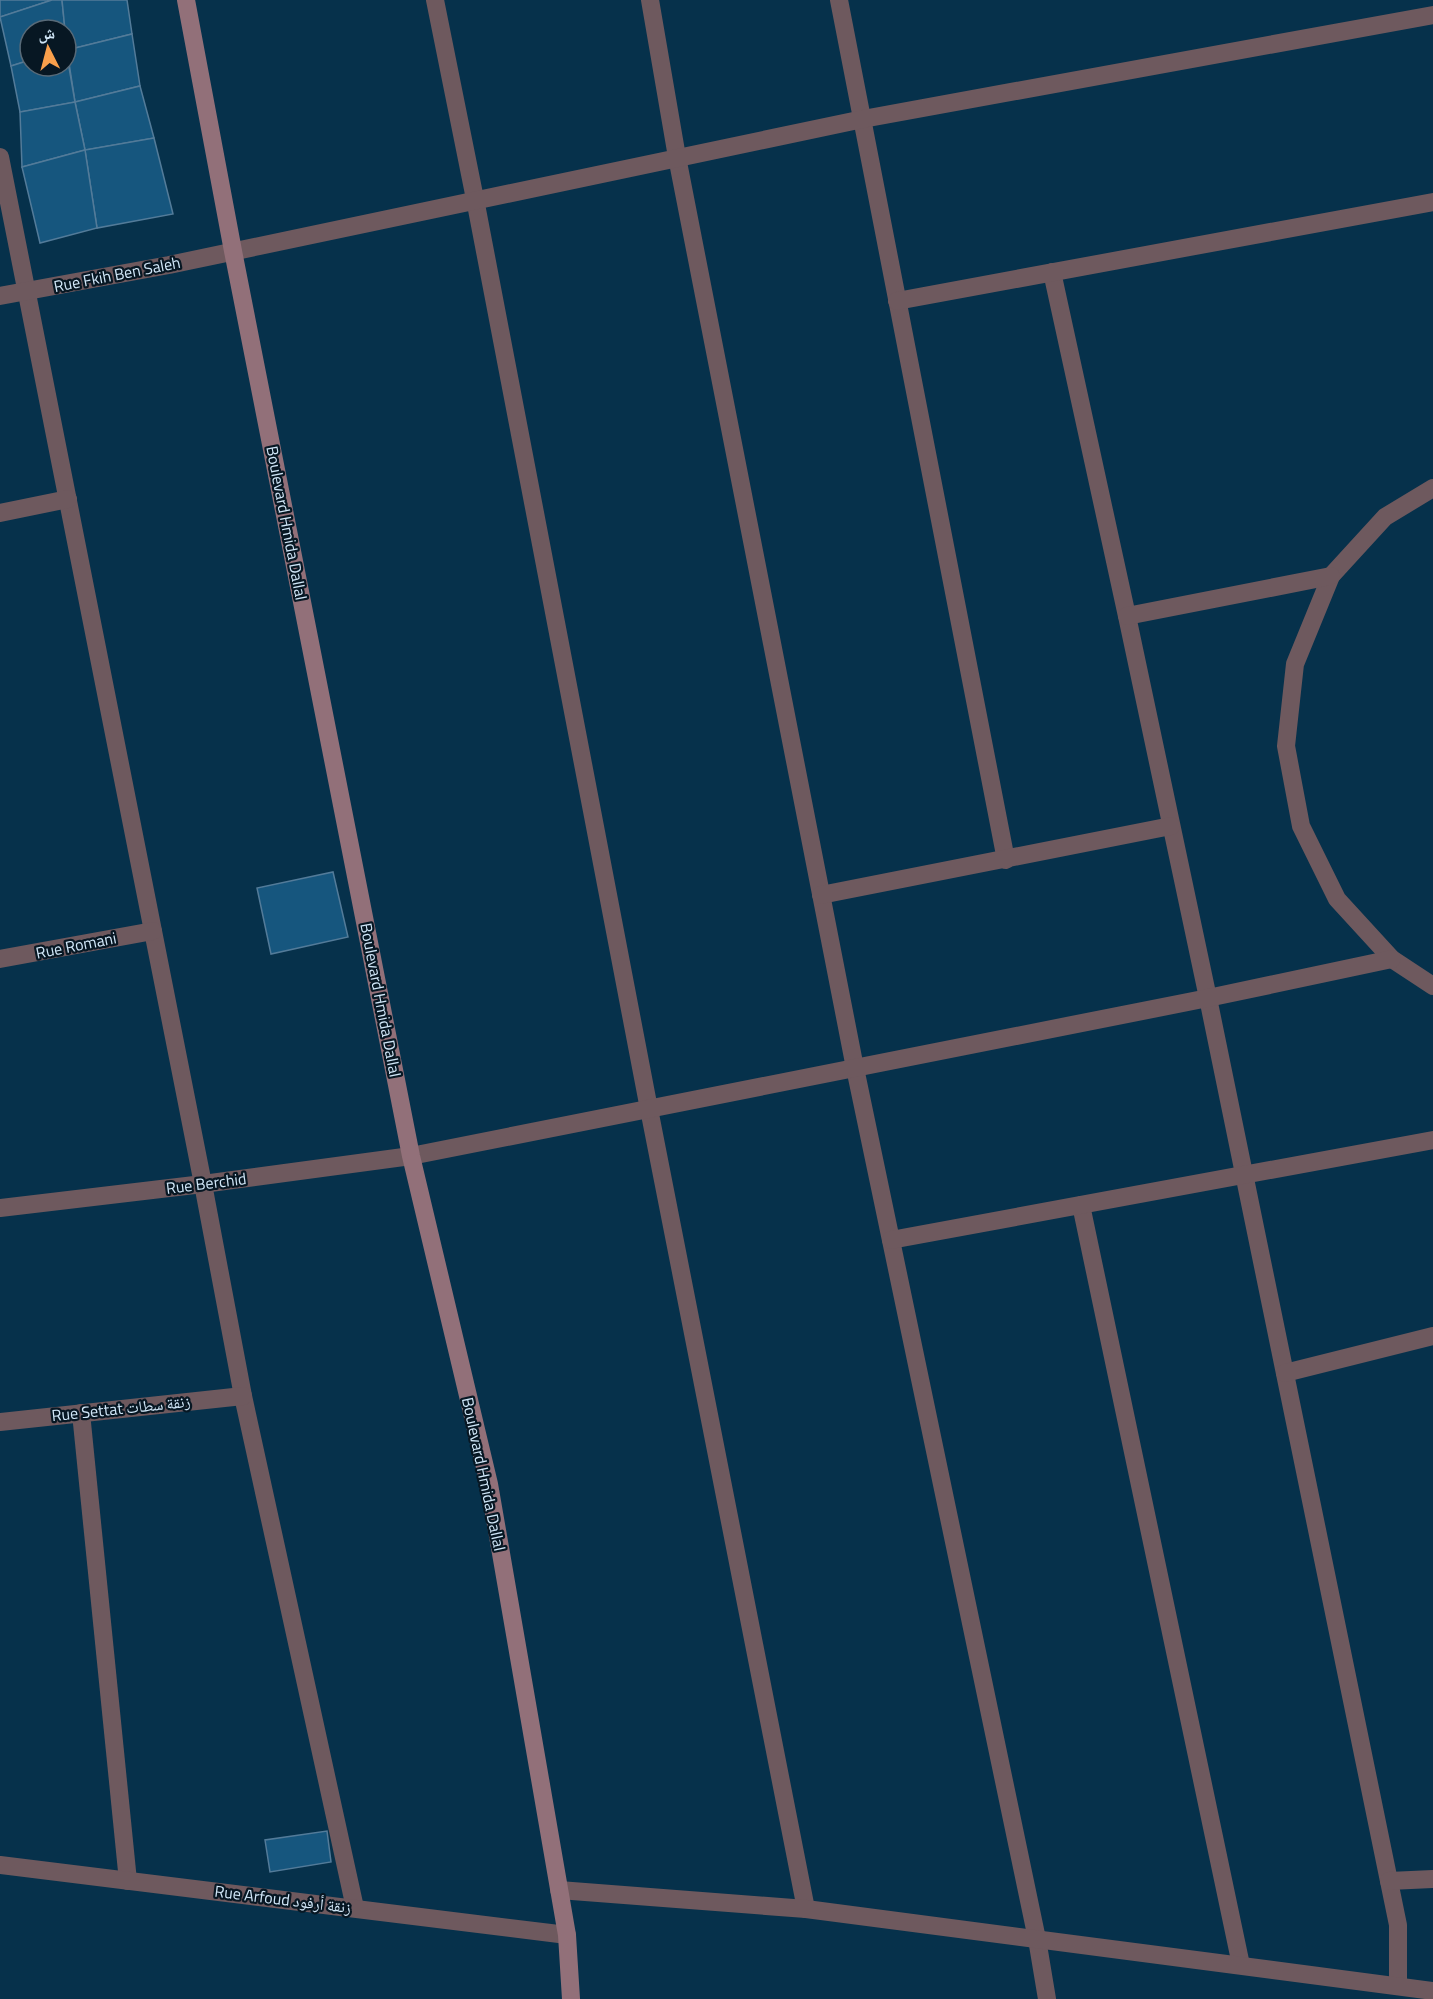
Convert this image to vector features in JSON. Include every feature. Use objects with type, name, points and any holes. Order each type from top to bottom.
[{"type":"street","name":"Boulevard Hmida Dallal","points":[[186,0],[233,251],[411,1156],[489,1484],[567,1935],[571,1999]]},
{"type":"street","points":[[435,0],[806,1909]]},
{"type":"street","points":[[650,0],[677,157],[855,1068],[1037,1939],[1047,1999]]},
{"type":"street","points":[[839,0],[1006,860]]},
{"type":"street","name":"Rue Fkih Ben Saleh","points":[[0,296],[233,251],[862,119],[1433,15]]},
{"type":"street","points":[[0,157],[243,1396],[355,1908]]},
{"type":"street","points":[[897,301],[1433,202]]},
{"type":"street","points":[[1052,272],[1208,998],[1398,1925],[1398,1986]]},
{"type":"street","points":[[1433,488],[1385,518],[1331,576],[1295,664],[1286,746],[1301,826],[1337,899],[1392,959],[1433,986]]},
{"type":"street","points":[[0,513],[68,499]]},
{"type":"street","points":[[1127,616],[1331,576]]},
{"type":"street","points":[[821,895],[1171,826]]},
{"type":"street","name":"Rue Romani","points":[[0,959],[153,931]]},
{"type":"street","name":"Rue Berchid","points":[[0,1208],[411,1156],[1208,998],[1392,959]]},
{"type":"street","points":[[891,1240],[1433,1140]]},
{"type":"street","points":[[1081,1205],[1241,1965]]},
{"type":"street","points":[[1285,1373],[1433,1336]]},
{"type":"street","name":"Rue Settat زنقة سطات","points":[[0,1422],[243,1396]]},
{"type":"street","points":[[81,1413],[129,1881]]},
{"type":"street","name":"Rue Arfoud زنقة أرفود","points":[[0,1865],[567,1935]]},
{"type":"street","points":[[1389,1881],[1433,1879]]},
{"type":"street","points":[[559,1890],[806,1909],[1433,1991]]},
{"type":"building","points":[[0,0],[52,0],[0,17]]},
{"type":"building","points":[[52,0],[62,0],[64,18],[18,18],[18,64],[11,66],[0,17]]},
{"type":"building","points":[[62,0],[127,0],[132,34],[78,47],[78,18],[64,18]]},
{"type":"building","points":[[132,34],[140,86],[75,102],[71,78],[78,78],[78,47]]},
{"type":"building","points":[[18,64],[18,78],[71,78],[75,102],[20,112],[11,66]]},
{"type":"building","points":[[140,86],[154,138],[85,150],[75,102]]},
{"type":"building","points":[[75,102],[85,150],[22,167],[20,112]]},
{"type":"building","points":[[154,138],[173,214],[97,228],[85,150]]},
{"type":"building","points":[[85,150],[97,228],[40,243],[22,167]]},
{"type":"building","points":[[333,872],[348,937],[271,954],[257,888]]},
{"type":"building","points":[[327,1831],[331,1862],[270,1872],[265,1840]]}]
